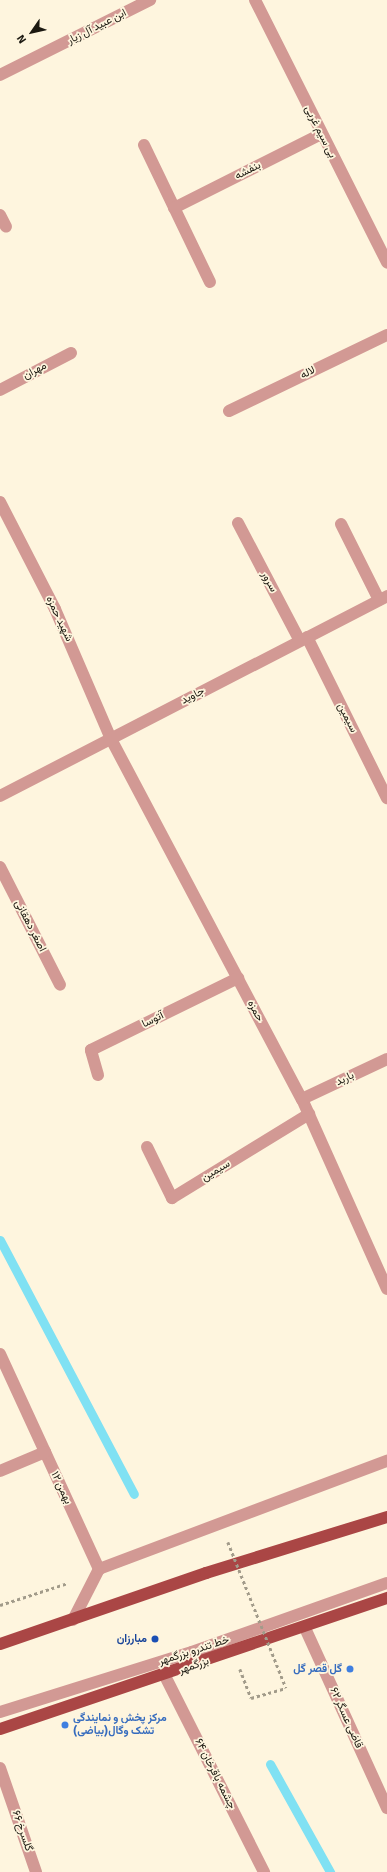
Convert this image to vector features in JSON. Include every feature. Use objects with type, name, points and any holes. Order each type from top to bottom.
[{"type":"main road","points":[[0,1644],[206,1573],[387,1517]]},
{"type":"main road","name":"بزرگمهر","points":[[0,1729],[165,1676],[387,1598]]},
{"type":"street","name":"ابن عبید آل زیار","points":[[0,75],[150,0]]},
{"type":"street","name":"بی سیم غربی","points":[[255,0],[387,263]]},
{"type":"street","name":"بنفشه","points":[[174,208],[321,134]]},
{"type":"street","points":[[144,145],[210,282]]},
{"type":"street","points":[[0,215],[6,227]]},
{"type":"street","name":"لاله","points":[[229,411],[387,335]]},
{"type":"street","name":"مهران","points":[[0,390],[71,353]]},
{"type":"street","name":"شهید حمزه","points":[[0,502],[55,609],[111,739]]},
{"type":"street","name":"سرور","points":[[238,523],[303,639]]},
{"type":"street","points":[[341,524],[383,598]]},
{"type":"street","name":"جاوید","points":[[0,796],[383,598]]},
{"type":"street","name":"سیمین","points":[[303,639],[387,798]]},
{"type":"street","name":"حمزه","points":[[111,739],[302,1099],[387,1289]]},
{"type":"street","name":"اصغر دهقانی","points":[[0,867],[60,985]]},
{"type":"street","name":"آتوسا","points":[[98,1074],[91,1050],[238,978]]},
{"type":"street","name":"باربد","points":[[302,1099],[387,1059]]},
{"type":"street","name":"سیمین","points":[[147,1147],[172,1198],[309,1114]]},
{"type":"street","name":"۱۲ بهمن","points":[[0,1354],[98,1571]]},
{"type":"street","points":[[0,1471],[45,1452]]},
{"type":"street","points":[[73,1620],[98,1571],[387,1461]]},
{"type":"street","name":"خط تندرو بزرگمهر","points":[[0,1712],[192,1652],[387,1583]]},
{"type":"street","name":"قاضی عسگر ۶۲","points":[[305,1628],[387,1808]]},
{"type":"street","name":"چشمه باقرخان ۶۴","points":[[165,1676],[264,1872]]},
{"type":"street","name":"گلسرخ ۶۶","points":[[0,1768],[36,1872]]},
{"type":"path","points":[[228,1542],[286,1688],[250,1698],[234,1652]]},
{"type":"path","points":[[0,1605],[98,1571]]},
{"type":"waterway","points":[[0,1240],[134,1494]]},
{"type":"waterway","points":[[270,1764],[330,1872]]},
{"type":"place","name":"مبارزان","points":[[155,1639]]},
{"type":"place","name":"گل قصر گل","points":[[350,1669]]},
{"type":"place","name":"مرکز پخش و نمایندگی تشک وگال(بیاضی)","points":[[65,1725]]}]
